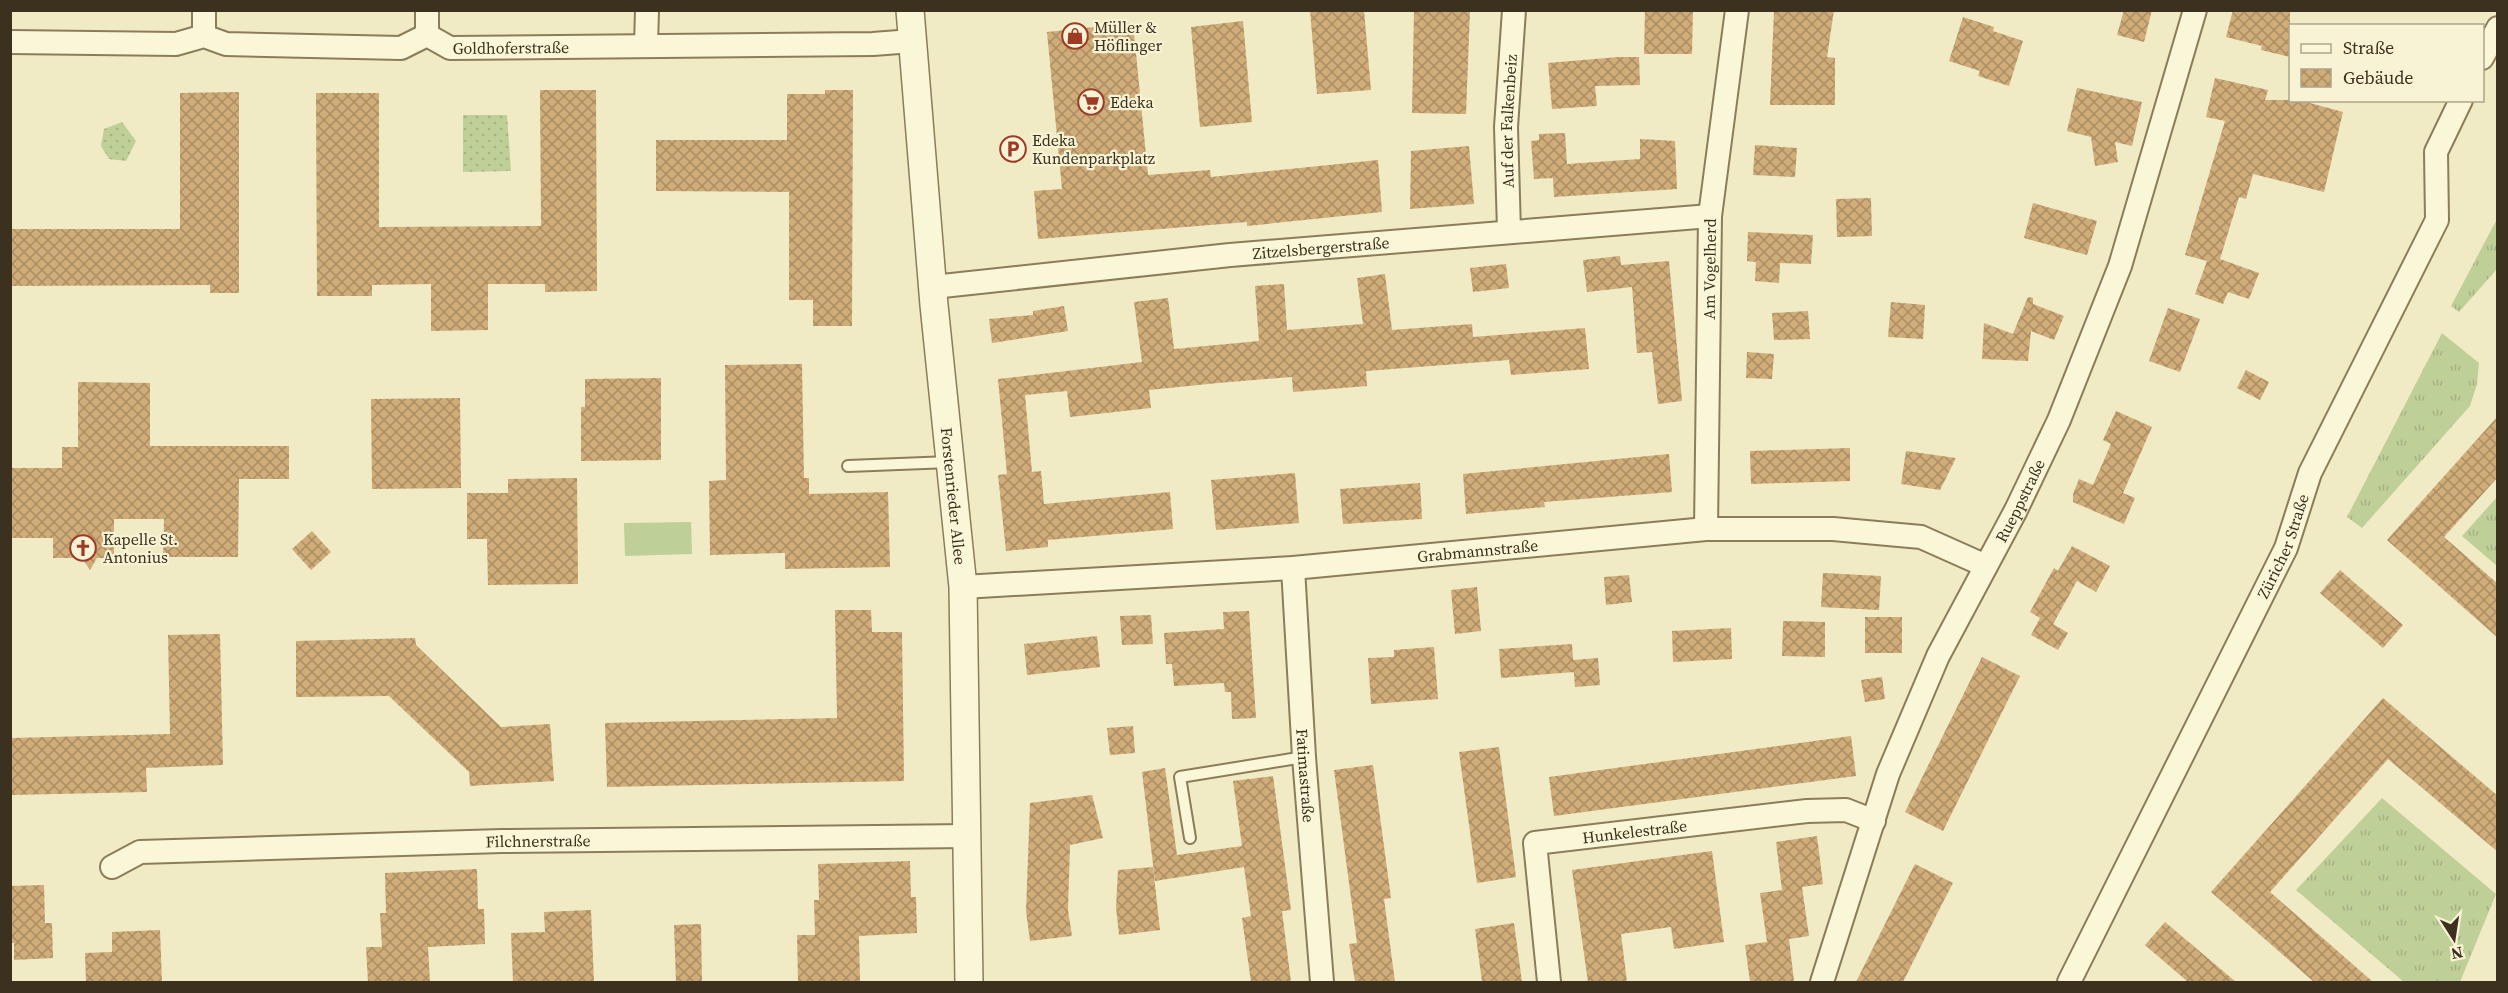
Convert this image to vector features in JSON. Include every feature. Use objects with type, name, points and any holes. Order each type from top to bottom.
[{"type":"street","points":[[204,10],[204,36]]},
{"type":"street","points":[[10,42],[176,44],[204,36],[226,44],[401,48],[427,35],[427,10]]},
{"type":"street","points":[[646,45],[647,10]]},
{"type":"street","name":"Forstenrieder Allee","points":[[910,10],[933,287],[963,587],[969,982]]},
{"type":"street","name":"Auf der Falkenbeiz","points":[[1509,231],[1506,127],[1514,10]]},
{"type":"street","name":"Am Vogelherd","points":[[1706,529],[1710,216],[1737,10]]},
{"type":"street","name":"Rueppstraße","points":[[1822,982],[1888,774],[1938,656],[2059,420],[2120,266],[2195,10]]},
{"type":"street","points":[[2484,54],[2498,28]]},
{"type":"street","name":"Goldhoferstraße","points":[[427,35],[450,48],[873,44],[912,41]]},
{"type":"street","name":"Züricher Straße","points":[[2069,982],[2286,548],[2310,473],[2437,220],[2436,152],[2460,102]]},
{"type":"street","name":"Zitzelsbergerstraße","points":[[933,287],[1230,255],[1710,216]]},
{"type":"street","name":"Grabmannstraße","points":[[963,587],[1293,568],[1706,529],[1833,530],[1921,537],[1986,566]]},
{"type":"street","name":"Fatimastraße","points":[[1293,568],[1304,757],[1322,982]]},
{"type":"street","name":"Hunkelestraße","points":[[1549,982],[1535,843],[1807,811],[1846,810],[1874,821]]},
{"type":"street","name":"Filchnerstraße","points":[[112,867],[140,852],[150,851],[502,841],[968,836]]},
{"type":"lane","points":[[848,466],[950,462]]},
{"type":"lane","points":[[1190,838],[1180,777],[1304,757]]},
{"type":"green space","points":[[463,115],[507,115],[511,171],[463,172]]},
{"type":"green space","points":[[122,122],[136,141],[126,161],[109,159],[101,146],[104,129]]},
{"type":"green space","points":[[2497,219],[2497,269],[2459,312],[2451,306]]},
{"type":"green space","points":[[2442,333],[2479,363],[2477,384],[2470,406],[2362,528],[2347,517]]},
{"type":"green space","points":[[2497,497],[2497,566],[2462,536]]},
{"type":"green space","points":[[691,522],[692,554],[625,556],[624,523]]},
{"type":"green space","points":[[2382,798],[2496,894],[2460,982],[2404,982],[2296,890]]},
{"type":"building","points":[[1310,10],[1364,10],[1371,90],[1317,94]]},
{"type":"building","points":[[1414,10],[1470,10],[1466,114],[1412,113]]},
{"type":"building","points":[[1645,10],[1693,11],[1692,54],[1644,54]]},
{"type":"building","points":[[1774,10],[1834,10],[1827,57],[1835,58],[1835,105],[1770,105]]},
{"type":"building","points":[[2124,10],[2152,10],[2144,42],[2117,35]]},
{"type":"building","points":[[2233,10],[2290,10],[2289,57],[2261,50],[2262,46],[2226,37]]},
{"type":"building","points":[[1963,17],[1994,27],[1993,31],[2023,41],[2009,86],[1978,76],[1980,71],[1949,61]]},
{"type":"building","points":[[1243,21],[1252,122],[1200,127],[1191,27]]},
{"type":"building","points":[[1133,23],[1148,175],[1210,170],[1211,177],[1378,160],[1382,212],[1247,226],[1247,222],[1038,239],[1034,191],[1062,189],[1047,32]]},
{"type":"building","points":[[1639,57],[1640,85],[1595,86],[1597,106],[1552,109],[1548,63]]},
{"type":"building","points":[[2215,78],[2268,90],[2265,100],[2306,102],[2343,112],[2324,192],[2253,174],[2246,199],[2239,197],[2220,259],[2259,273],[2249,299],[2228,292],[2223,304],[2195,294],[2207,261],[2185,255],[2225,121],[2206,117]]},
{"type":"building","points":[[2077,88],[2142,102],[2132,146],[2115,142],[2118,162],[2095,166],[2091,137],[2067,131]]},
{"type":"building","points":[[540,90],[596,90],[597,291],[545,292],[545,284],[488,284],[488,330],[431,331],[431,284],[372,285],[372,296],[317,296],[316,93],[379,93],[379,227],[541,226]]},
{"type":"building","points":[[825,90],[853,90],[852,326],[813,326],[813,300],[789,300],[789,192],[656,191],[656,140],[787,140],[787,94],[825,94]]},
{"type":"building","points":[[239,92],[239,293],[210,293],[210,285],[10,286],[10,229],[180,229],[180,93]]},
{"type":"building","points":[[1565,133],[1567,164],[1640,159],[1640,139],[1675,141],[1677,189],[1554,197],[1553,178],[1534,179],[1531,141],[1539,140],[1539,134]]},
{"type":"building","points":[[1755,145],[1797,148],[1795,177],[1753,175]]},
{"type":"building","points":[[1469,146],[1474,204],[1410,209],[1411,151]]},
{"type":"building","points":[[1871,198],[1872,236],[1837,237],[1836,199]]},
{"type":"building","points":[[2033,203],[2097,221],[2087,255],[2024,238]]},
{"type":"building","points":[[1748,232],[1813,235],[1811,264],[1780,263],[1779,283],[1755,281],[1756,262],[1747,261]]},
{"type":"building","points":[[1620,256],[1621,265],[1669,261],[1682,401],[1658,404],[1652,352],[1637,353],[1632,287],[1587,292],[1583,260]]},
{"type":"building","points":[[1506,264],[1509,288],[1473,292],[1470,268]]},
{"type":"building","points":[[1385,274],[1392,330],[1472,324],[1473,337],[1585,328],[1589,369],[1511,375],[1509,360],[1366,371],[1367,386],[1293,392],[1292,377],[1218,383],[1149,390],[1151,408],[1070,417],[1067,391],[1025,395],[1032,472],[1041,471],[1044,504],[1170,492],[1173,529],[1048,540],[1048,547],[1006,551],[998,475],[1007,474],[998,379],[1142,362],[1134,302],[1168,298],[1174,349],[1259,341],[1255,286],[1284,284],[1287,330],[1363,324],[1357,278]]},
{"type":"building","points":[[2028,297],[2033,298],[2033,304],[2064,316],[2054,340],[2031,331],[2028,361],[1982,359],[1984,323],[2013,334]]},
{"type":"building","points":[[1891,302],[1925,305],[1923,339],[1888,337]]},
{"type":"building","points":[[1064,306],[1068,331],[992,343],[989,319],[1033,315],[1033,311]]},
{"type":"building","points":[[2168,308],[2200,319],[2180,372],[2149,361]]},
{"type":"building","points":[[1808,311],[1810,339],[1774,340],[1772,313]]},
{"type":"building","points":[[1747,352],[1774,354],[1772,379],[1746,378]]},
{"type":"building","points":[[802,364],[804,478],[809,478],[809,494],[888,492],[890,567],[785,569],[785,553],[710,555],[709,481],[726,480],[725,365]]},
{"type":"building","points":[[2246,370],[2269,382],[2260,400],[2237,388]]},
{"type":"building","points":[[661,378],[661,460],[581,461],[581,407],[585,407],[585,379]]},
{"type":"building","points":[[78,382],[150,383],[150,446],[289,446],[289,479],[239,479],[238,557],[163,557],[164,519],[114,519],[114,558],[97,558],[90,570],[82,558],[53,558],[53,538],[10,538],[10,468],[62,468],[62,447],[78,447]]},
{"type":"building","points":[[460,398],[461,488],[372,489],[371,399]]},
{"type":"building","points":[[2116,411],[2152,427],[2123,493],[2135,498],[2124,524],[2073,502],[2073,494],[2079,479],[2093,485],[2111,444],[2103,440]]},
{"type":"building","points":[[2498,416],[2498,477],[2444,537],[2498,584],[2498,638],[2387,540]]},
{"type":"building","points":[[1850,448],[1850,481],[1751,484],[1750,451]]},
{"type":"building","points":[[1906,451],[1956,458],[1940,490],[1901,484]]},
{"type":"building","points":[[1669,454],[1672,492],[1544,502],[1545,507],[1466,514],[1463,474]]},
{"type":"building","points":[[1295,473],[1299,523],[1216,530],[1211,480]]},
{"type":"building","points":[[577,478],[578,584],[488,585],[487,539],[467,539],[467,493],[508,493],[508,479]]},
{"type":"building","points":[[1420,483],[1422,519],[1343,524],[1340,489]]},
{"type":"building","points":[[312,531],[331,552],[311,570],[292,549]]},
{"type":"building","points":[[2072,546],[2110,566],[2096,592],[2077,581],[2053,624],[2068,633],[2058,650],[2031,635],[2040,618],[2030,612],[2054,568],[2058,571]]},
{"type":"building","points":[[2340,570],[2403,625],[2383,648],[2320,593]]},
{"type":"building","points":[[1823,573],[1881,576],[1879,610],[1821,607]]},
{"type":"building","points":[[1629,575],[1632,602],[1606,605],[1604,577]]},
{"type":"building","points":[[1477,587],[1481,631],[1455,634],[1451,590]]},
{"type":"building","points":[[835,610],[871,610],[872,632],[902,632],[904,781],[607,787],[605,723],[837,718]]},
{"type":"building","points":[[1249,611],[1256,718],[1232,719],[1231,692],[1225,692],[1224,683],[1174,686],[1172,664],[1166,664],[1164,633],[1224,629],[1223,612]]},
{"type":"building","points":[[1151,615],[1153,644],[1122,645],[1120,616]]},
{"type":"building","points":[[1865,617],[1902,617],[1902,653],[1865,653]]},
{"type":"building","points":[[1783,621],[1825,622],[1825,657],[1782,656]]},
{"type":"building","points":[[1731,628],[1732,659],[1673,662],[1672,631]]},
{"type":"building","points":[[220,634],[223,765],[146,768],[147,792],[11,795],[10,738],[170,734],[168,635]]},
{"type":"building","points":[[1097,636],[1100,667],[1027,675],[1024,644]]},
{"type":"building","points":[[415,638],[416,645],[501,727],[550,724],[554,781],[470,786],[469,772],[389,696],[296,697],[296,641]]},
{"type":"building","points":[[1572,644],[1574,672],[1501,678],[1499,649]]},
{"type":"building","points":[[1434,647],[1438,699],[1371,704],[1368,658],[1394,657],[1394,650]]},
{"type":"building","points":[[1982,657],[2020,676],[1943,831],[1905,812]]},
{"type":"building","points":[[1598,658],[1600,685],[1575,687],[1573,660]]},
{"type":"building","points":[[1882,677],[1885,699],[1865,702],[1861,680]]},
{"type":"building","points":[[2383,698],[2498,796],[2498,852],[2388,759],[2270,892],[2373,982],[2314,982],[2211,892]]},
{"type":"building","points":[[1133,726],[1135,753],[1110,755],[1107,728]]},
{"type":"building","points":[[1851,736],[1856,776],[1554,816],[1549,777]]},
{"type":"building","points":[[1499,747],[1516,877],[1477,883],[1459,752]]},
{"type":"building","points":[[1373,765],[1391,898],[1384,899],[1395,982],[1355,982],[1349,944],[1357,943],[1334,770]]},
{"type":"building","points":[[1165,768],[1177,855],[1242,846],[1233,781],[1273,776],[1291,910],[1282,911],[1291,982],[1251,982],[1242,918],[1251,916],[1244,867],[1155,881],[1142,772]]},
{"type":"building","points":[[1092,795],[1103,838],[1070,845],[1068,910],[1072,936],[1030,941],[1026,911],[1030,803]]},
{"type":"building","points":[[1817,836],[1823,884],[1802,887],[1809,936],[1789,939],[1794,981],[1750,982],[1745,945],[1767,942],[1760,893],[1782,890],[1776,842]]},
{"type":"building","points":[[1712,851],[1724,942],[1674,949],[1671,927],[1621,934],[1627,982],[1588,982],[1572,870]]},
{"type":"building","points":[[910,861],[911,897],[916,897],[917,933],[859,936],[860,982],[798,982],[797,935],[815,935],[814,900],[819,900],[818,864]]},
{"type":"building","points":[[1915,864],[1953,883],[1903,982],[1856,982]]},
{"type":"building","points":[[1153,867],[1160,930],[1119,935],[1116,907],[1118,870]]},
{"type":"building","points":[[477,869],[478,909],[484,909],[485,944],[428,947],[430,982],[368,982],[366,947],[382,947],[380,913],[386,913],[385,873]]},
{"type":"building","points":[[44,885],[45,923],[52,923],[53,958],[14,960],[14,943],[10,943],[10,886]]},
{"type":"building","points":[[591,910],[594,982],[513,982],[511,933],[545,932],[544,912]]},
{"type":"building","points":[[2165,922],[2236,982],[2188,982],[2145,945]]},
{"type":"building","points":[[1514,923],[1522,982],[1482,982],[1475,929]]},
{"type":"building","points":[[701,924],[702,982],[676,982],[674,925]]},
{"type":"building","points":[[160,930],[162,982],[86,982],[85,953],[112,952],[112,932]]},
{"type":"place","name":"Müller & Höflinger","points":[[1075,36]]},
{"type":"place","name":"Edeka","points":[[1091,102]]},
{"type":"place","name":"Edeka Kundenparkplatz","points":[[1013,149]]},
{"type":"place","name":"Kapelle St. Antonius","points":[[83,548]]}]
